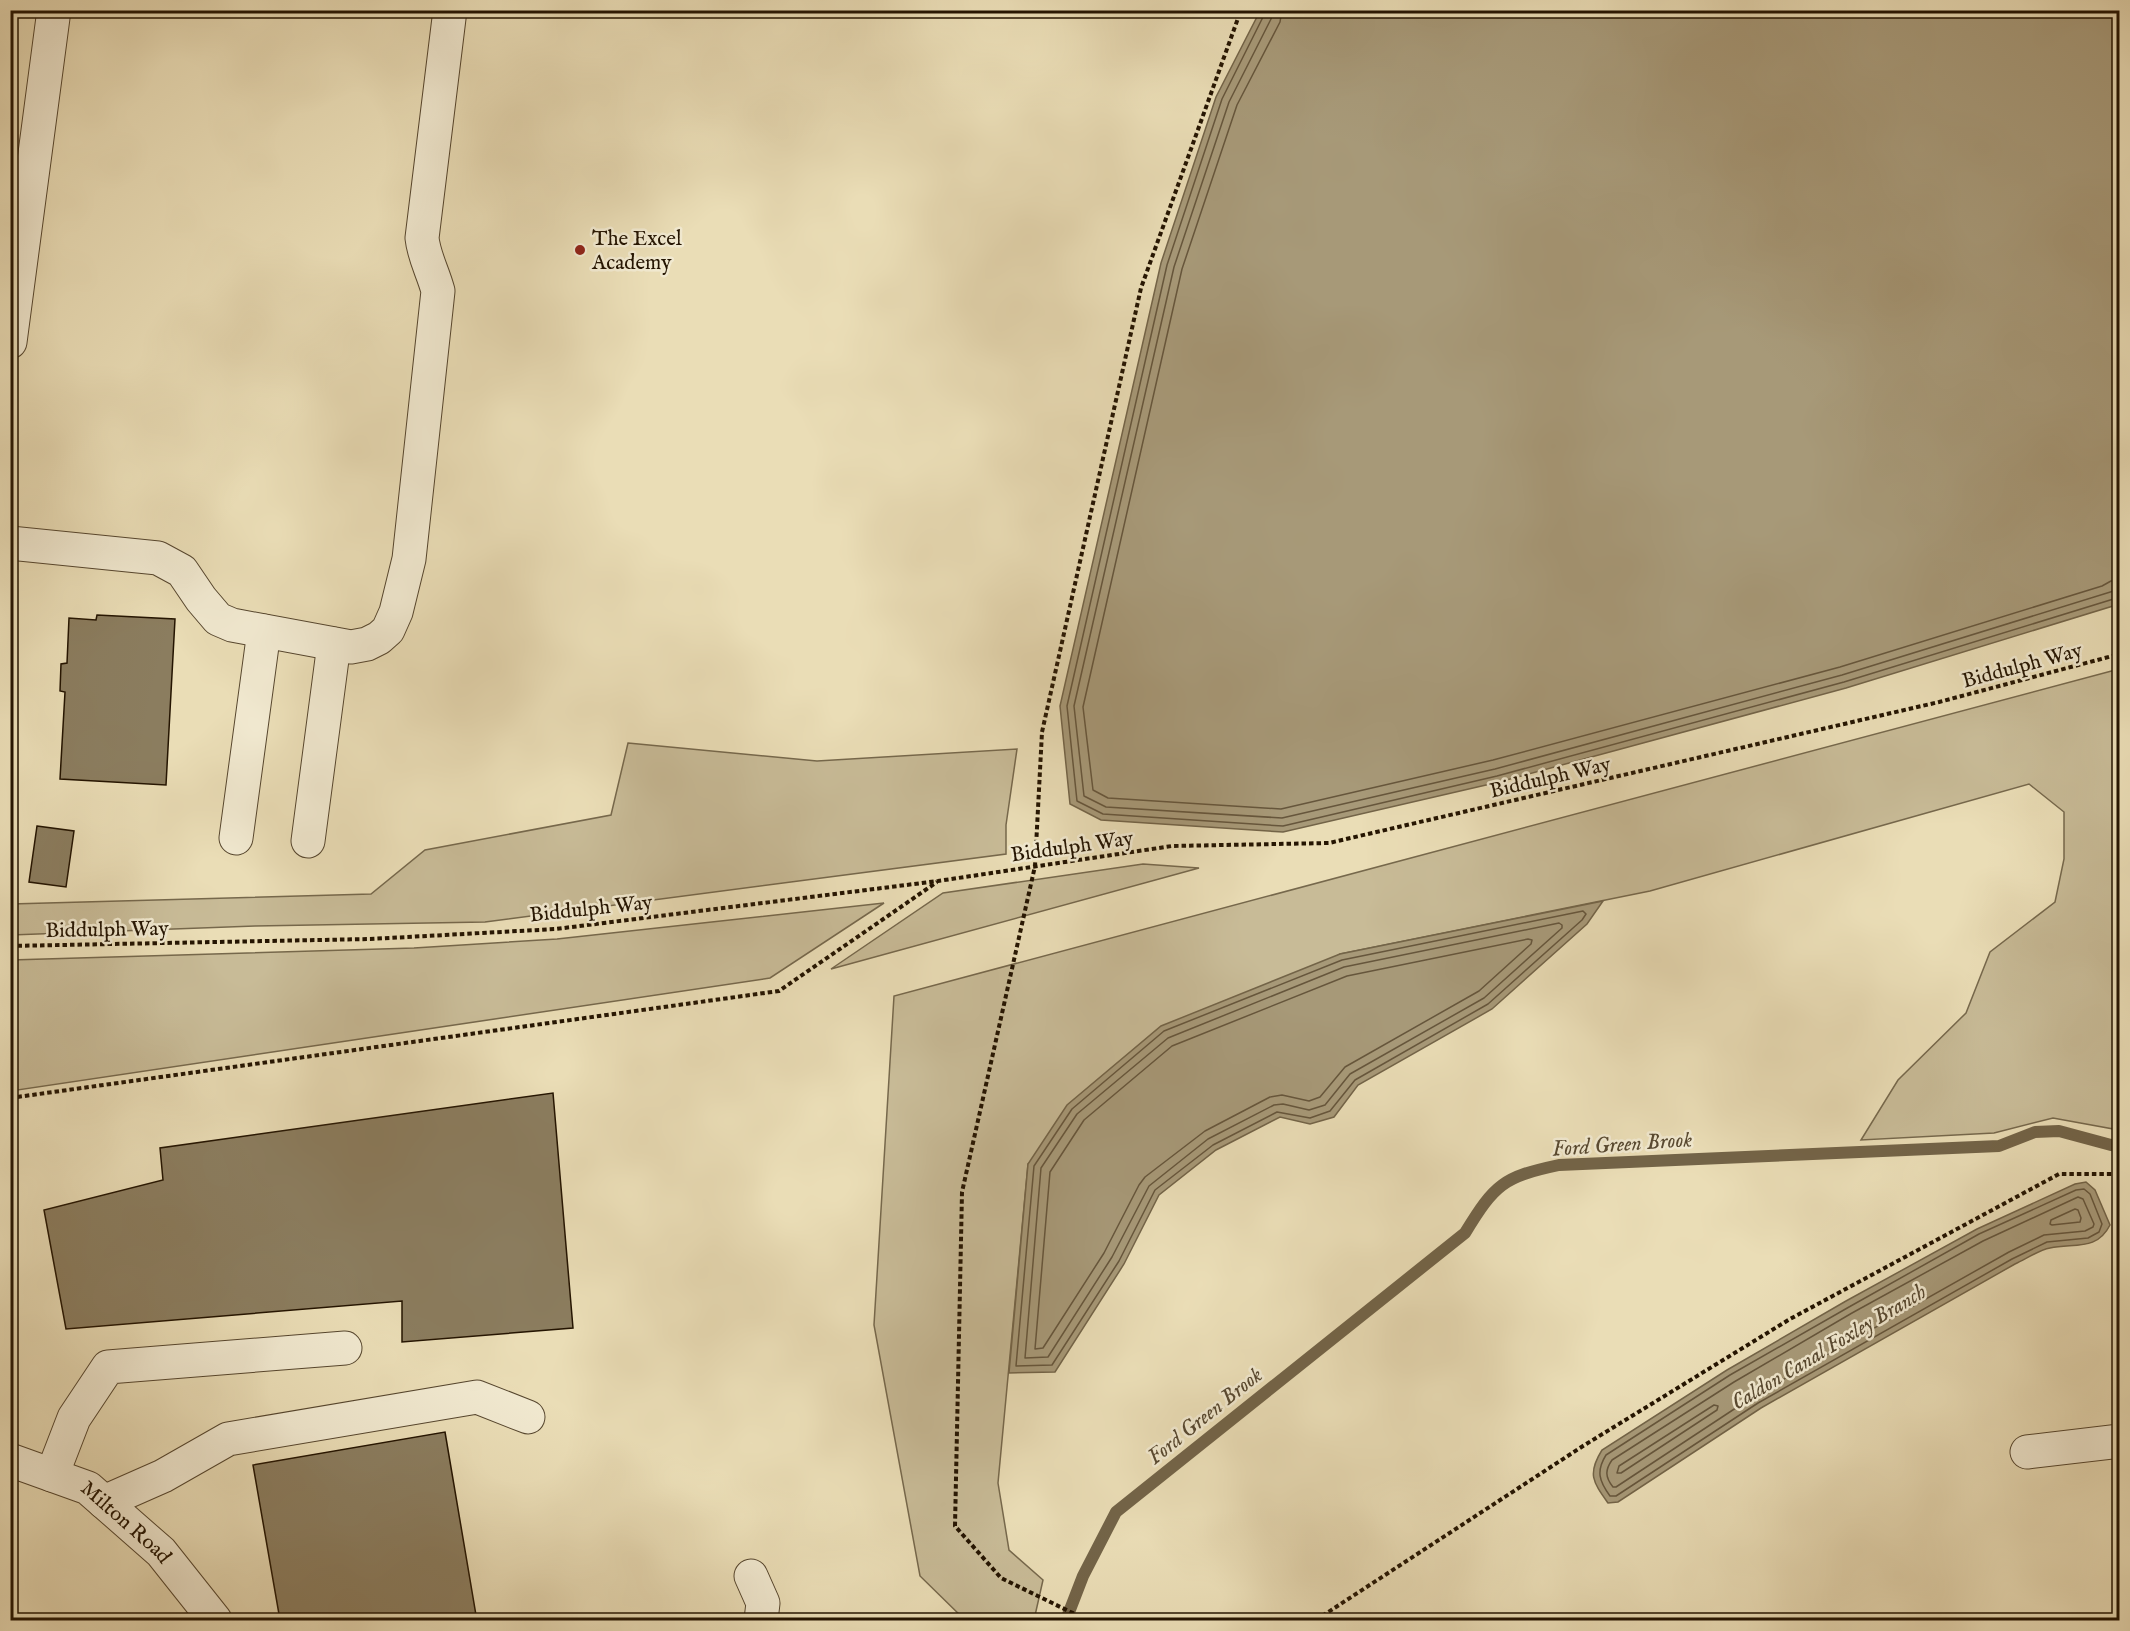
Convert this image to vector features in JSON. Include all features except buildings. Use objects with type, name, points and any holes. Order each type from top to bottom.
[{"type":"street","points":[[10,342],[24,130],[54,10]]},
{"type":"street","points":[[10,543],[158,558],[182,571],[201,599],[218,618],[232,625],[351,647],[367,644],[388,630],[396,612],[409,559],[438,291],[424,255],[422,238],[450,10]]},
{"type":"street","points":[[236,838],[264,631]]},
{"type":"street","points":[[308,841],[334,644]]},
{"type":"street","points":[[52,1475],[74,1418],[108,1367],[345,1348]]},
{"type":"street","points":[[104,1502],[163,1476],[228,1439],[477,1396],[528,1417]]},
{"type":"street","points":[[2026,1452],[2120,1441]]},
{"type":"street","name":"Milton Road","points":[[10,1460],[88,1488],[161,1552],[215,1620]]},
{"type":"street","points":[[751,1576],[763,1603],[761,1620]]},
{"type":"path","points":[[1087,1620],[1000,1578],[955,1526],[962,1192],[1035,866],[1042,732],[1141,288],[1241,10]]},
{"type":"path","name":"Biddulph Way","points":[[10,946],[370,939],[556,929],[938,881],[1172,846],[1329,843],[1939,702],[2120,654]]},
{"type":"path","points":[[10,1098],[779,991],[938,881]]},
{"type":"path","points":[[1316,1620],[1583,1446],[1790,1319],[2059,1174],[2120,1174]]},
{"type":"shaded area","points":[[2119,669],[2119,1130],[2053,1118],[1994,1133],[1861,1140],[1898,1080],[1966,1013],[1990,952],[2055,902],[2064,859],[2064,812],[2029,784],[1650,891],[1340,954],[1028,1164],[998,1483],[1009,1550],[1043,1580],[1034,1620],[965,1620],[920,1576],[874,1325],[894,996]]},
{"type":"shaded area","points":[[628,743],[817,761],[1017,749],[1006,825],[1006,854],[485,922],[255,926],[11,935],[11,904],[371,894],[425,850],[611,815]]},
{"type":"shaded area","points":[[1143,864],[1199,868],[831,969],[943,893]]},
{"type":"shaded area","points":[[884,903],[770,978],[11,1091],[11,960],[414,948],[557,939]]},
{"type":"water","points":[[1260,11],[2117,11],[2117,109],[2120,129],[2119,601],[2113,606],[1846,688],[1499,782],[1283,832],[1101,820],[1070,804],[1060,706],[1161,263],[1216,97]]},
{"type":"water","points":[[1603,901],[1587,924],[1492,1009],[1358,1085],[1334,1117],[1310,1124],[1280,1117],[1216,1150],[1159,1195],[1124,1264],[1055,1372],[1009,1373],[1028,1164],[1067,1105],[1161,1026],[1340,954]]},
{"type":"water","name":"Caldon Canal Foxley Branch","points":[[2086,1182],[2095,1190],[2110,1225],[2099,1239],[2084,1244],[2046,1249],[2015,1264],[1761,1408],[1618,1502],[1608,1503],[1596,1483],[1593,1472],[1602,1450],[1727,1370],[1846,1301],[1977,1229],[2075,1184]]},
{"type":"waterway","name":"Ford Green Brook","points":[[1066,1620],[1083,1576],[1116,1512],[1465,1233],[1484,1203],[1502,1185],[1513,1179],[1559,1165],[1999,1146],[2035,1132],[2059,1131],[2120,1146]]},
{"type":"place","name":"The Excel Academy","points":[[580,250]]}]
